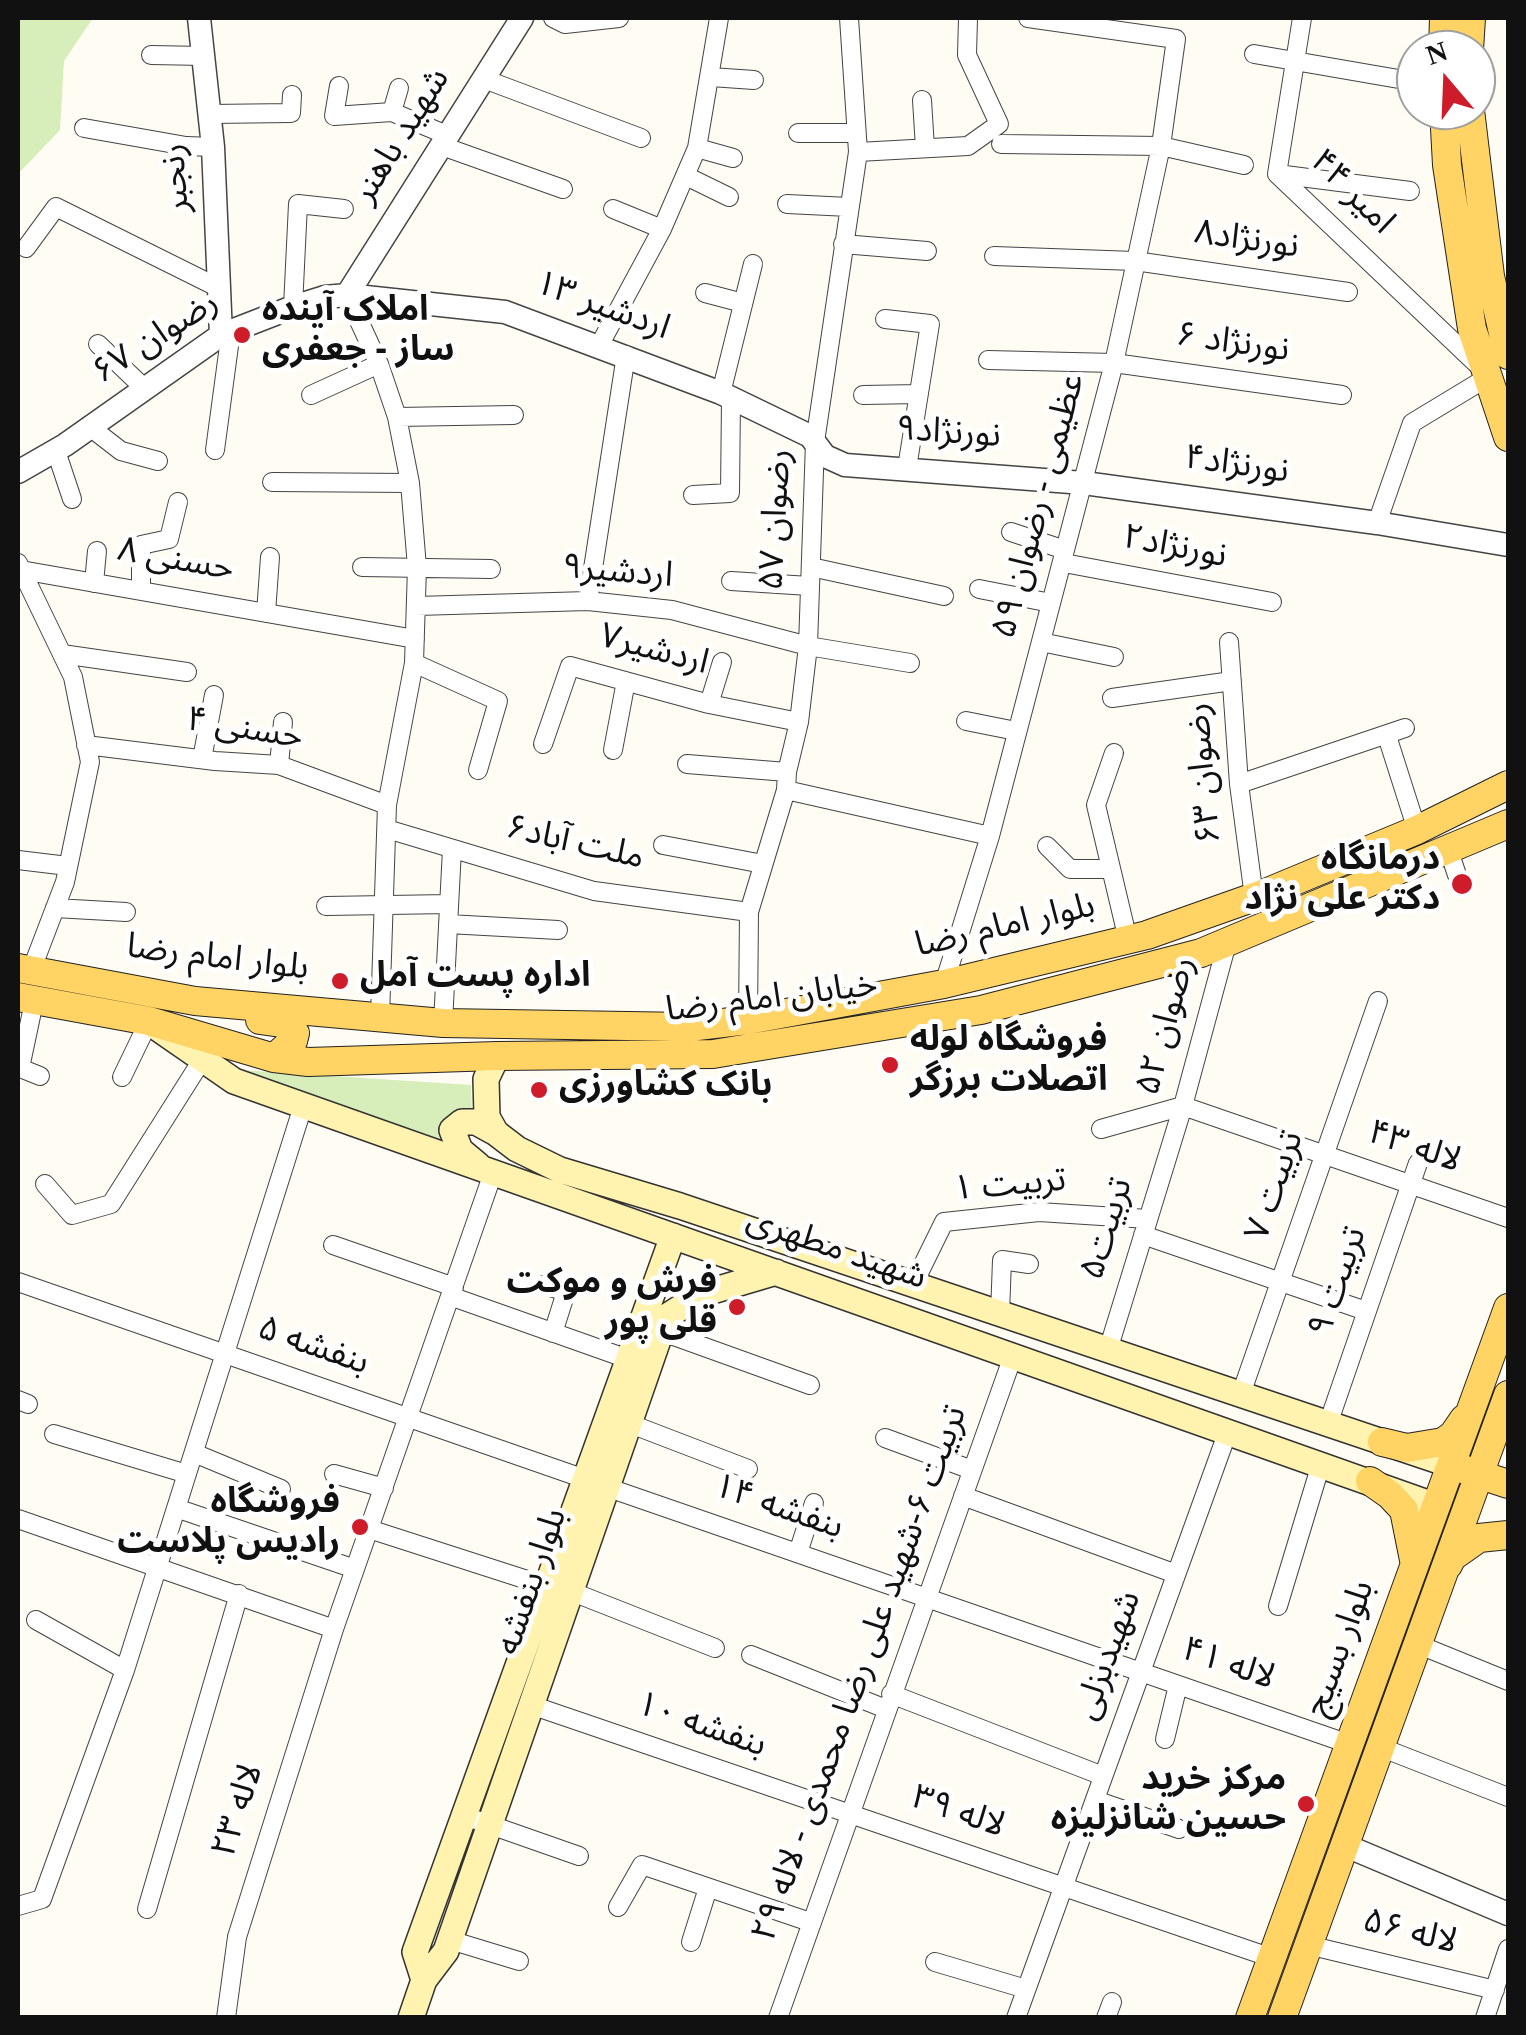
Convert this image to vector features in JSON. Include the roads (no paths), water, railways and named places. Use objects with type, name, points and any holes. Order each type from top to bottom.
[{"type":"main road","points":[[1445,130],[1459,258],[1472,329],[1499,356]]},
{"type":"main road","points":[[1473,130],[1499,276],[1499,356],[1508,437]]},
{"type":"main road","name":"بلوار امام رضا","points":[[24,969],[195,1001],[443,1023],[689,1027],[748,1020],[944,984],[1128,940],[1254,897],[1417,830],[1508,785]]},
{"type":"main road","points":[[1417,830],[1475,813],[1508,796]]},
{"type":"main road","name":"خیابان امام رضا","points":[[26,999],[149,1022],[274,1058],[308,1062],[713,1054],[981,1010],[1118,976],[1228,943],[1453,863],[1508,824]]},
{"type":"main road","points":[[195,1001],[219,1011],[292,1026],[292,1041],[274,1058]]},
{"type":"main road","points":[[376,1017],[352,1025],[354,1040],[434,1060]]},
{"type":"main road","name":"شهید مطهری","points":[[149,1022],[234,1081],[1508,1533]]},
{"type":"main road","points":[[496,1133],[487,1117],[484,1097],[486,1079],[497,1056]]},
{"type":"main road","points":[[489,1171],[460,1150],[452,1130],[462,1122],[476,1122],[496,1133]]},
{"type":"main road","name":"شهید مطهری","points":[[496,1133],[517,1149],[560,1170],[1508,1484]]},
{"type":"main road","name":"بلوار بنفشه","points":[[424,1980],[415,1952],[462,1815],[558,1589],[595,1483],[628,1359],[672,1236]]},
{"type":"main road","points":[[811,1285],[822,1254]]},
{"type":"main road","name":"بلوار بنفشه","points":[[595,1483],[628,1423],[666,1317],[702,1294],[776,1272]]},
{"type":"main road","name":"بلوار بسیج","points":[[1250,2018],[1508,1308]]},
{"type":"main road","points":[[1471,1409],[1473,1418],[1483,1427],[1490,1426],[1505,1405]]},
{"type":"main road","points":[[1505,1405],[1508,1450]]},
{"type":"main road","name":"بلوار بسیج","points":[[1282,2018],[1505,1405]]},
{"type":"main road","points":[[1370,1481],[1382,1475],[1388,1466],[1382,1442],[1407,1448],[1443,1442],[1453,1436],[1471,1409]]},
{"type":"main road","points":[[1370,1481],[1390,1494],[1404,1510],[1415,1564],[1428,1559],[1442,1575],[1452,1557],[1478,1538],[1508,1533]]},
{"type":"main road","name":"بلوار بنفشه","points":[[411,2018],[424,1980],[450,1940],[491,1825],[531,1705],[558,1589]]},
{"type":"street","name":"رنجبر","points":[[199,18],[214,147],[226,333]]},
{"type":"street","name":"شهید باهنر","points":[[348,295],[522,18]]},
{"type":"street","points":[[553,18],[566,24],[619,18]]},
{"type":"street","points":[[599,346],[662,230],[697,148],[719,18]]},
{"type":"street","name":"رضوان ۵۷","points":[[748,1020],[749,912],[800,722],[808,646],[815,442],[857,142],[849,18]]},
{"type":"street","points":[[798,133],[925,148],[968,146],[999,124],[966,55],[968,18]]},
{"type":"street","points":[[1028,18],[1051,20]]},
{"type":"street","name":"امیر ۴۴","points":[[1302,18],[1277,174],[1499,356]]},
{"type":"street","name":"عظیمی - رضوان ۵۹","points":[[944,984],[990,836],[1114,363],[1161,146],[1176,40],[1051,20]]},
{"type":"street","points":[[1254,54],[1396,78]]},
{"type":"street","points":[[151,55],[204,56]]},
{"type":"street","points":[[710,77],[754,80]]},
{"type":"street","points":[[484,79],[641,138]]},
{"type":"street","points":[[339,86],[334,116],[392,112],[446,141],[563,189]]},
{"type":"street","points":[[392,112],[399,88]]},
{"type":"street","points":[[210,114],[291,113],[292,95]]},
{"type":"street","points":[[922,100],[925,148]]},
{"type":"street","points":[[84,128],[186,146],[214,147]]},
{"type":"street","points":[[1001,144],[1161,146],[1244,164]]},
{"type":"street","points":[[697,148],[733,158]]},
{"type":"street","points":[[1277,174],[1410,191]]},
{"type":"street","points":[[686,176],[729,197]]},
{"type":"street","points":[[293,307],[298,204],[344,208]]},
{"type":"street","points":[[787,204],[849,207]]},
{"type":"street","points":[[26,248],[56,207],[221,289]]},
{"type":"street","points":[[613,209],[662,230]]},
{"type":"street","points":[[843,244],[927,251]]},
{"type":"street","name":"نورنژاد۸","points":[[994,256],[1135,261],[1348,292]]},
{"type":"street","points":[[693,495],[730,492],[726,396],[753,264]]},
{"type":"street","points":[[704,293],[743,303]]},
{"type":"street","points":[[348,295],[379,364],[397,417],[410,483],[416,567],[414,662],[387,804],[386,905],[376,1017]]},
{"type":"street","name":"رضوان ۶۷","points":[[18,472],[226,333],[325,297],[348,295]]},
{"type":"street","name":"اردشیر ۱۳","points":[[348,295],[492,309],[626,355],[726,396],[815,442]]},
{"type":"street","points":[[886,319],[930,324],[907,468]]},
{"type":"street","points":[[215,450],[226,333]]},
{"type":"street","points":[[98,344],[144,388]]},
{"type":"street","points":[[588,600],[626,355]]},
{"type":"street","points":[[1378,523],[1412,423],[1499,356]]},
{"type":"street","name":"نورنژاد ۶","points":[[988,360],[1114,363],[1342,395]]},
{"type":"street","points":[[311,395],[379,364]]},
{"type":"street","points":[[863,395],[919,394]]},
{"type":"street","points":[[397,417],[514,414]]},
{"type":"street","points":[[90,427],[121,451],[158,461]]},
{"type":"street","name":"نورنژاد۹","points":[[815,442],[832,462],[1084,483]]},
{"type":"street","points":[[56,450],[72,499]]},
{"type":"street","points":[[272,482],[410,483]]},
{"type":"street","name":"نورنژاد۴","points":[[1084,483],[1508,545]]},
{"type":"street","points":[[142,591],[141,544],[168,539],[178,502]]},
{"type":"street","name":"نورنژاد۲","points":[[1011,532],[1064,557],[1272,602]]},
{"type":"street","points":[[94,583],[96,551]]},
{"type":"street","points":[[266,613],[270,557]]},
{"type":"street","points":[[19,567],[73,676],[90,762],[55,908],[24,969]]},
{"type":"street","name":"حسنی ۸","points":[[19,567],[415,639]]},
{"type":"street","points":[[362,567],[491,569]]},
{"type":"street","points":[[731,581],[810,576],[944,596]]},
{"type":"street","points":[[979,589],[1050,603]]},
{"type":"street","name":"اردشیر۹","points":[[416,606],[588,600],[672,610],[808,646],[910,663]]},
{"type":"street","points":[[1041,642],[1114,658]]},
{"type":"street","name":"رضوان ۶۳","points":[[1230,642],[1238,784],[1254,897]]},
{"type":"street","points":[[62,654],[187,672]]},
{"type":"street","points":[[414,662],[498,701],[478,770]]},
{"type":"street","points":[[709,704],[722,662]]},
{"type":"street","name":"اردشیر۷","points":[[543,744],[570,666],[709,704],[800,722]]},
{"type":"street","points":[[613,750],[626,681]]},
{"type":"street","points":[[1112,698],[1232,681]]},
{"type":"street","points":[[202,760],[214,695]]},
{"type":"street","points":[[966,720],[1016,731]]},
{"type":"street","points":[[279,765],[283,722]]},
{"type":"street","points":[[1238,784],[1405,728]]},
{"type":"street","points":[[1386,736],[1417,830]]},
{"type":"street","name":"حسنی ۴","points":[[86,745],[279,765],[387,804]]},
{"type":"street","points":[[1114,754],[1096,805],[1128,940]]},
{"type":"street","points":[[687,764],[786,781],[990,836]]},
{"type":"street","name":"ملت آباد۶","points":[[387,829],[594,891],[749,912]]},
{"type":"street","points":[[663,845],[763,864]]},
{"type":"street","points":[[1047,846],[1070,869],[1111,869]]},
{"type":"street","points":[[443,1023],[452,849]]},
{"type":"street","points":[[18,860],[68,866]]},
{"type":"street","points":[[326,906],[449,904]]},
{"type":"street","points":[[55,908],[126,912]]},
{"type":"street","points":[[448,924],[558,930]]},
{"type":"street","name":"رضوان ۵۲","points":[[1176,1128],[1228,943]]},
{"type":"street","points":[[26,999],[20,1068],[40,1076]]},
{"type":"street","name":"تربیت ۷","points":[[1240,1394],[1378,1001]]},
{"type":"street","points":[[122,1077],[149,1022]]},
{"type":"street","points":[[45,1184],[72,1214],[111,1204],[202,1060]]},
{"type":"street","points":[[18,1906],[42,1899],[126,1670],[303,1106]]},
{"type":"street","points":[[1101,1129],[1183,1106]]},
{"type":"street","name":"لاله ۴۳","points":[[1183,1106],[1508,1218]]},
{"type":"street","name":"تربیت۵","points":[[1108,1350],[1176,1128]]},
{"type":"street","name":"تربیت ۹","points":[[1328,1424],[1418,1163]]},
{"type":"street","name":"لاله ۲۳","points":[[226,2018],[237,1937],[334,1630],[452,1292],[489,1171]]},
{"type":"street","name":"تربیت ۱","points":[[914,1285],[944,1222],[1039,1212],[1146,1227]]},
{"type":"street","points":[[1146,1227],[1280,1282],[1366,1312]]},
{"type":"street","points":[[332,1245],[628,1359]]},
{"type":"street","points":[[1000,1314],[1002,1260],[1029,1264]]},
{"type":"street","name":"بنفشه ۵","points":[[18,1282],[595,1483]]},
{"type":"street","points":[[544,1285],[566,1292],[553,1333]]},
{"type":"street","points":[[660,1331],[810,1386]]},
{"type":"street","name":"تربیت ۶-شهید علی رضا محمدی - لاله ۲۹","points":[[780,2017],[810,1922],[1014,1356]]},
{"type":"street","points":[[628,1423],[748,1469]]},
{"type":"street","name":"شهیدبزلی","points":[[1016,2018],[1228,1432]]},
{"type":"street","points":[[54,1434],[187,1474]]},
{"type":"street","points":[[885,1438],[972,1470]]},
{"type":"street","points":[[194,1453],[281,1489]]},
{"type":"street","points":[[1278,1606],[1321,1464]]},
{"type":"street","points":[[334,1474],[384,1488]]},
{"type":"street","name":"بنفشه ۱۴","points":[[595,1483],[1141,1672]]},
{"type":"street","points":[[963,1496],[1176,1574]]},
{"type":"street","points":[[798,1553],[814,1503]]},
{"type":"street","points":[[176,1508],[355,1569]]},
{"type":"street","points":[[18,1519],[334,1630]]},
{"type":"street","points":[[370,1529],[558,1589],[715,1648]]},
{"type":"street","points":[[147,1909],[239,1594]]},
{"type":"street","points":[[36,1620],[126,1670]]},
{"type":"street","points":[[1417,1644],[1508,1682]]},
{"type":"street","points":[[751,1655],[1104,1776]]},
{"type":"street","name":"لاله ۴۱","points":[[1141,1672],[1349,1744]]},
{"type":"street","points":[[1165,1739],[1178,1685]]},
{"type":"street","name":"بنفشه ۱۰","points":[[531,1705],[849,1814]]},
{"type":"street","points":[[1380,1747],[1508,1796]]},
{"type":"street","points":[[1094,1800],[1179,1830]]},
{"type":"street","name":"لاله ۳۹","points":[[849,1814],[1272,1958]]},
{"type":"street","points":[[462,1815],[579,1856]]},
{"type":"street","points":[[1344,1846],[1508,1914]]},
{"type":"street","points":[[618,1907],[642,1865],[810,1922]]},
{"type":"street","points":[[691,1942],[708,1888]]},
{"type":"street","points":[[450,1940],[519,1961]]},
{"type":"street","name":"لاله ۵۶","points":[[1308,1945],[1494,1990]]},
{"type":"street","points":[[1485,2018],[1508,1949]]},
{"type":"street","points":[[936,1962],[1026,1989]]},
{"type":"place","name":"املاک آینده ساز - جعفری","points":[[242,335]]},
{"type":"place","name":"درمانگاه دکتر علی نژاد","points":[[1462,884]]},
{"type":"place","name":"اداره پست آمل","points":[[340,981]]},
{"type":"place","name":"فروشگاه لوله اتصلات برزگر","points":[[890,1065]]},
{"type":"place","name":"بانک کشاورزی","points":[[539,1090]]},
{"type":"place","name":"فرش و موکت قلی پور","points":[[737,1307]]},
{"type":"place","name":"فروشگاه رادیس پلاست","points":[[360,1527]]},
{"type":"place","name":"مرکز خرید حسین شانزلیزه","points":[[1306,1804]]}]
